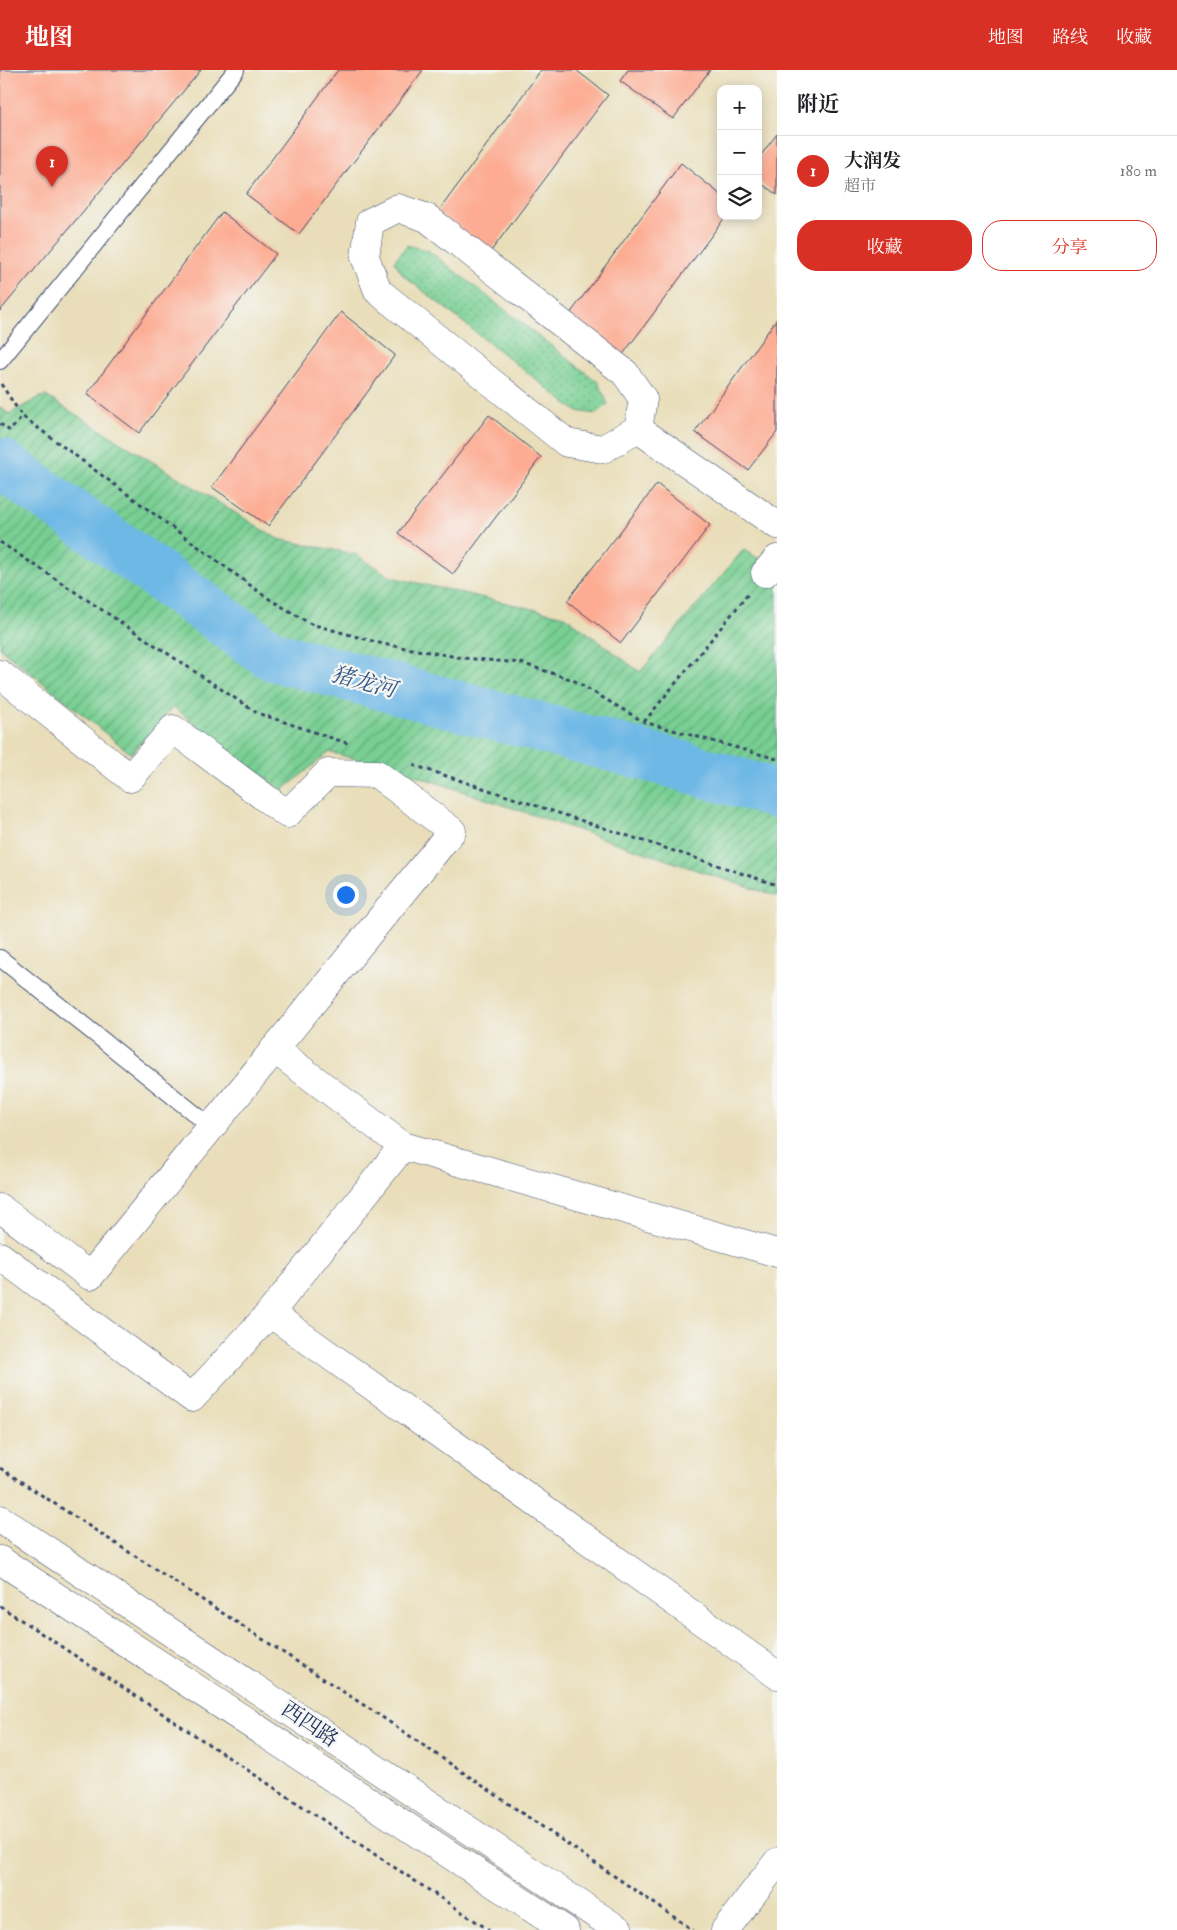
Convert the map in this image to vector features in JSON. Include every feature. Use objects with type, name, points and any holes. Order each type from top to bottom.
[{"type":"street","points":[[398,208],[427,218],[625,373],[642,399],[638,429],[603,449],[567,443],[378,291],[365,258],[370,222],[398,208]]},
{"type":"street","points":[[638,429],[777,525]]},
{"type":"street","points":[[0,674],[130,778],[174,729],[287,814],[328,773],[377,774],[452,832],[210,1126],[90,1276],[0,1208]]},
{"type":"street","points":[[274,1049],[403,1146],[777,1253]]},
{"type":"street","points":[[0,1256],[192,1398],[270,1313],[403,1146]]},
{"type":"street","points":[[270,1313],[777,1675]]},
{"type":"street","name":"西四路","points":[[0,1519],[617,1930]]},
{"type":"street","name":"西四路","points":[[0,1560],[565,1930]]},
{"type":"street","points":[[725,1930],[777,1862]]},
{"type":"lane","points":[[0,361],[236,70]]},
{"type":"lane","points":[[0,958],[210,1126]]},
{"type":"path","points":[[0,382],[22,416],[266,597],[311,624],[383,644],[463,658],[521,663],[573,680],[644,722],[777,759]]},
{"type":"path","points":[[0,424],[10,431],[22,416]]},
{"type":"path","points":[[0,542],[257,712],[351,744]]},
{"type":"path","points":[[644,722],[771,566]]},
{"type":"path","points":[[408,763],[777,885]]},
{"type":"path","points":[[0,1468],[390,1723],[693,1930]]},
{"type":"path","points":[[0,1606],[489,1930]]},
{"type":"green space","points":[[407,245],[429,251],[598,382],[608,404],[596,414],[576,411],[404,276],[394,261]]},
{"type":"green space","points":[[46,396],[278,539],[355,554],[391,577],[565,616],[640,672],[744,549],[777,571],[777,896],[417,776],[329,752],[282,791],[173,707],[131,754],[0,648],[0,407],[9,414],[40,397]]},
{"type":"building","points":[[0,70],[201,70],[0,311]]},
{"type":"building","points":[[338,70],[423,70],[299,234],[246,194]]},
{"type":"building","points":[[541,70],[576,70],[608,95],[491,251],[438,212]]},
{"type":"building","points":[[628,70],[710,70],[673,119],[620,81]]},
{"type":"building","points":[[777,134],[777,195],[762,184],[762,154]]},
{"type":"building","points":[[681,163],[717,192],[717,220],[723,220],[618,361],[564,322]]},
{"type":"building","points":[[222,212],[276,254],[139,433],[87,394]]},
{"type":"building","points":[[341,312],[395,355],[268,526],[212,487]]},
{"type":"building","points":[[777,319],[777,432],[748,470],[695,432]]},
{"type":"building","points":[[489,415],[541,457],[453,574],[398,533]]},
{"type":"building","points":[[657,484],[710,525],[621,643],[567,601]]},
{"type":"waterway","name":"猪龙河","points":[[0,463],[273,656],[676,764],[777,794]]},
{"type":"place","name":"大润发","points":[[52,187]]}]
